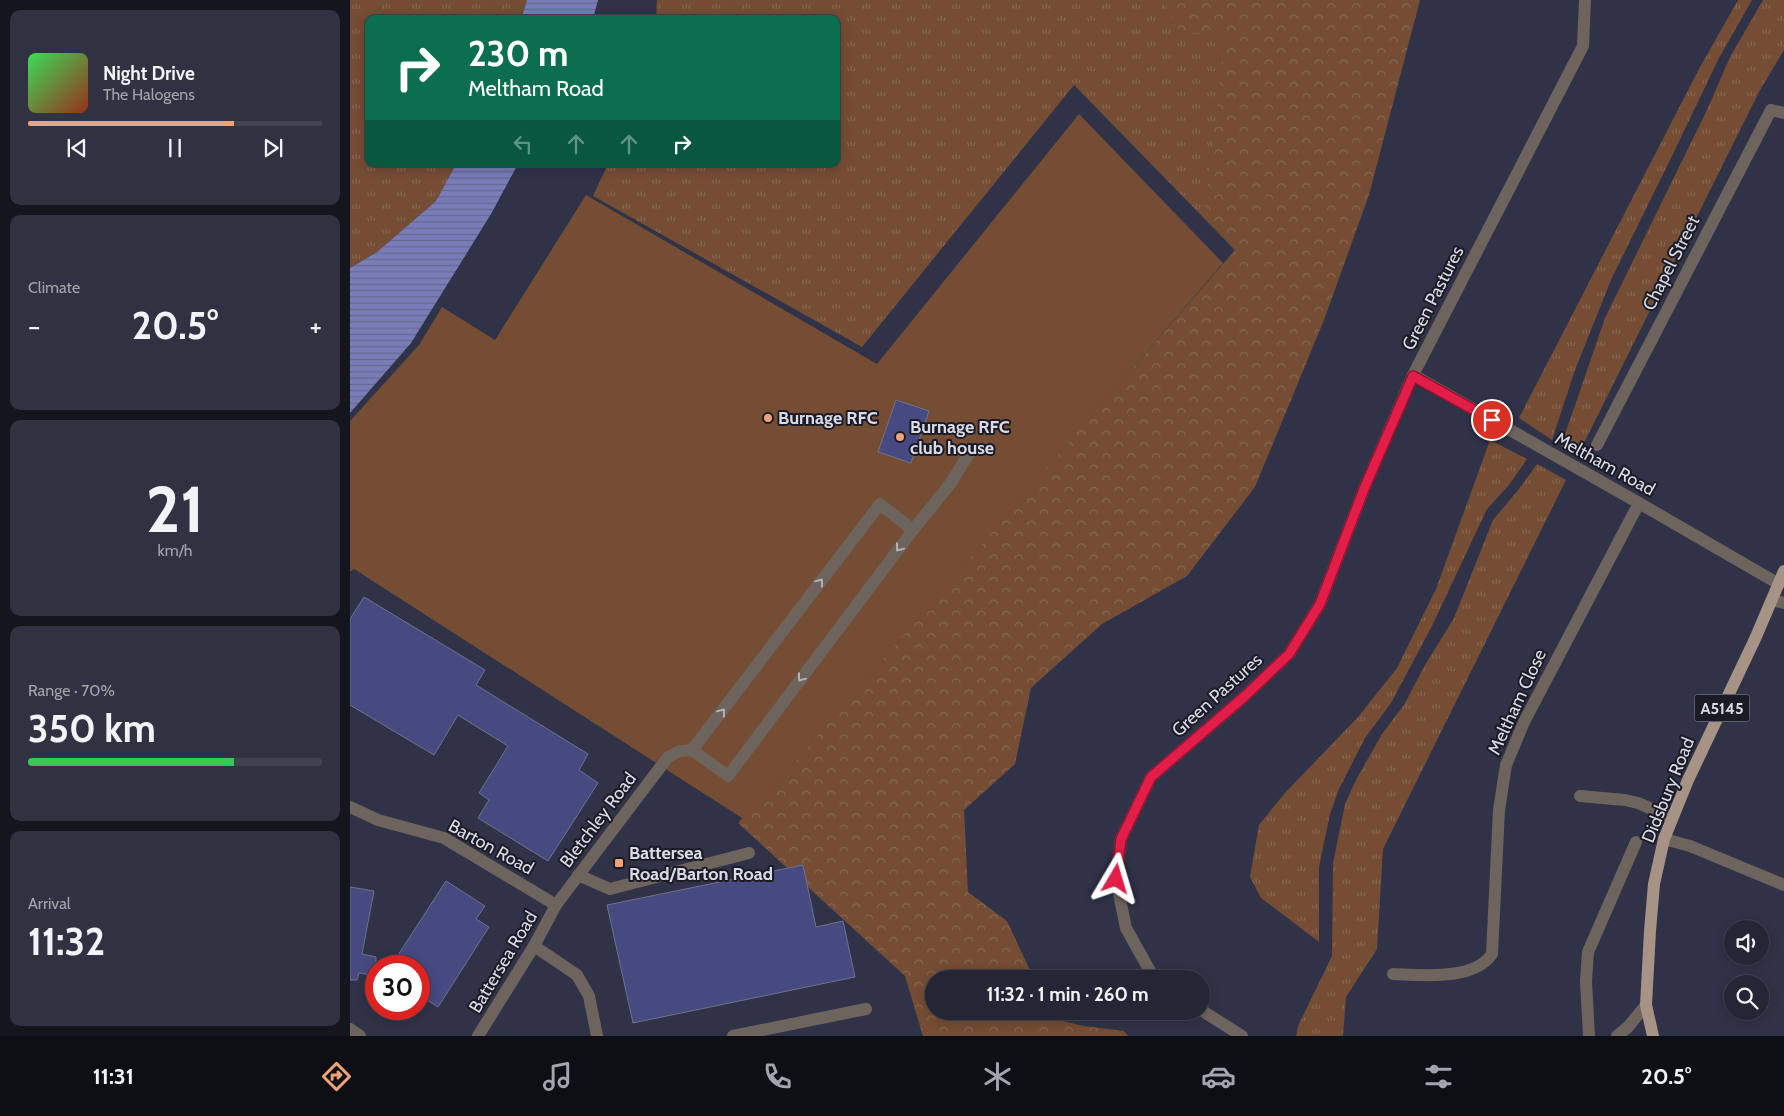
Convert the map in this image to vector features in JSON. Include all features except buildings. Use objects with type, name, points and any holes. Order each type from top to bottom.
[{"type":"main road","name":"Didsbury Road","points":[[1653,1036],[1646,1005],[1650,931],[1654,884],[1664,839],[1672,818],[1778,601],[1779,584],[1784,571]]},
{"type":"street","name":"Green Pastures","points":[[1149,970],[1126,928],[1116,879],[1121,839],[1151,777],[1245,696],[1289,654],[1320,604],[1364,489],[1413,376],[1583,46],[1585,0]]},
{"type":"street","name":"Chapel Street","points":[[1597,445],[1771,110],[1784,113]]},
{"type":"street","name":"Meltham Road","points":[[1413,376],[1640,503],[1779,584]]},
{"type":"street","points":[[913,530],[880,504],[692,750],[728,776],[913,530],[950,484],[968,455]]},
{"type":"street","name":"Meltham Close","points":[[1393,974],[1445,975],[1460,973],[1488,959],[1493,949],[1499,810],[1506,765],[1528,713],[1640,503]]},
{"type":"street","name":"Bletchley Road","points":[[556,905],[668,758],[680,751],[692,750]]},
{"type":"street","points":[[1580,796],[1638,803],[1672,818]]},
{"type":"street","name":"Barton Road","points":[[350,807],[378,820],[444,838],[556,905]]},
{"type":"street","points":[[1664,839],[1690,846],[1784,885]]},
{"type":"street","points":[[1589,1036],[1586,981],[1588,952],[1636,842]]},
{"type":"street","points":[[578,875],[610,889],[749,853]]},
{"type":"street","name":"Battersea Road","points":[[478,1036],[534,946],[556,905]]},
{"type":"street","points":[[534,946],[577,975],[589,996],[597,1036]]},
{"type":"street","points":[[1617,1036],[1628,1028],[1646,1005]]},
{"type":"street","points":[[732,1036],[866,1009]]},
{"type":"street","points":[[1210,1016],[1242,1036]]},
{"type":"street","points":[[350,1029],[360,1036]]},
{"type":"green space","points":[[350,0],[527,0],[522,15],[365,15],[365,167],[454,167],[436,201],[377,252],[350,268]]},
{"type":"green space","points":[[657,0],[1322,0],[1235,250],[1074,85],[862,347],[593,196],[607,167],[840,167],[840,15],[656,15]]},
{"type":"green space","points":[[1163,0],[1420,0],[1369,195],[1324,320],[1255,487],[1187,576],[1102,624],[1031,688],[1015,764],[964,810],[968,892],[1007,921],[1030,970],[925,970],[925,1020],[1058,1020],[1084,1026],[1124,1031],[1128,1036],[923,1036],[905,976],[738,823],[1235,250],[1204,218],[1225,36],[1179,31]]},
{"type":"green space","points":[[1738,0],[1752,0],[1719,58],[1611,280],[1575,370],[1552,440],[1519,418],[1700,67]]},
{"type":"green space","points":[[1763,0],[1784,0],[1784,50],[1759,92],[1578,455],[1561,446],[1605,318],[1707,110],[1730,57]]},
{"type":"green space","name":"Burnage RFC","points":[[1079,114],[1223,263],[745,820],[354,569],[350,572],[350,421],[419,345],[442,307],[495,340],[586,195],[877,364]]},
{"type":"green space","points":[[1490,440],[1527,459],[1509,485],[1487,509],[1432,626],[1391,703],[1365,738],[1339,789],[1330,814],[1319,867],[1319,942],[1261,898],[1250,877],[1259,825],[1284,794],[1358,717],[1397,668],[1436,589]]},
{"type":"green space","points":[[1537,464],[1566,480],[1383,849],[1377,949],[1346,997],[1343,1036],[1296,1036],[1298,1026],[1332,956],[1333,863],[1345,804],[1357,778],[1382,734],[1404,705],[1425,665],[1454,618],[1493,520]]},
{"type":"water","points":[[527,0],[598,0],[594,15],[522,15]]},
{"type":"water","points":[[454,167],[516,167],[491,214],[411,343],[350,413],[350,268],[377,252],[436,201]]},
{"type":"place","name":"Burnage RFC","points":[[768,418]]},
{"type":"place","name":"Burnage RFC club house","points":[[900,437]]},
{"type":"place","name":"Battersea Road/Barton Road","points":[[619,863]]},
{"type":"route","points":[[1116,879],[1121,839],[1151,777],[1245,696],[1289,654],[1320,604],[1364,489],[1413,376],[1492,420]]}]
